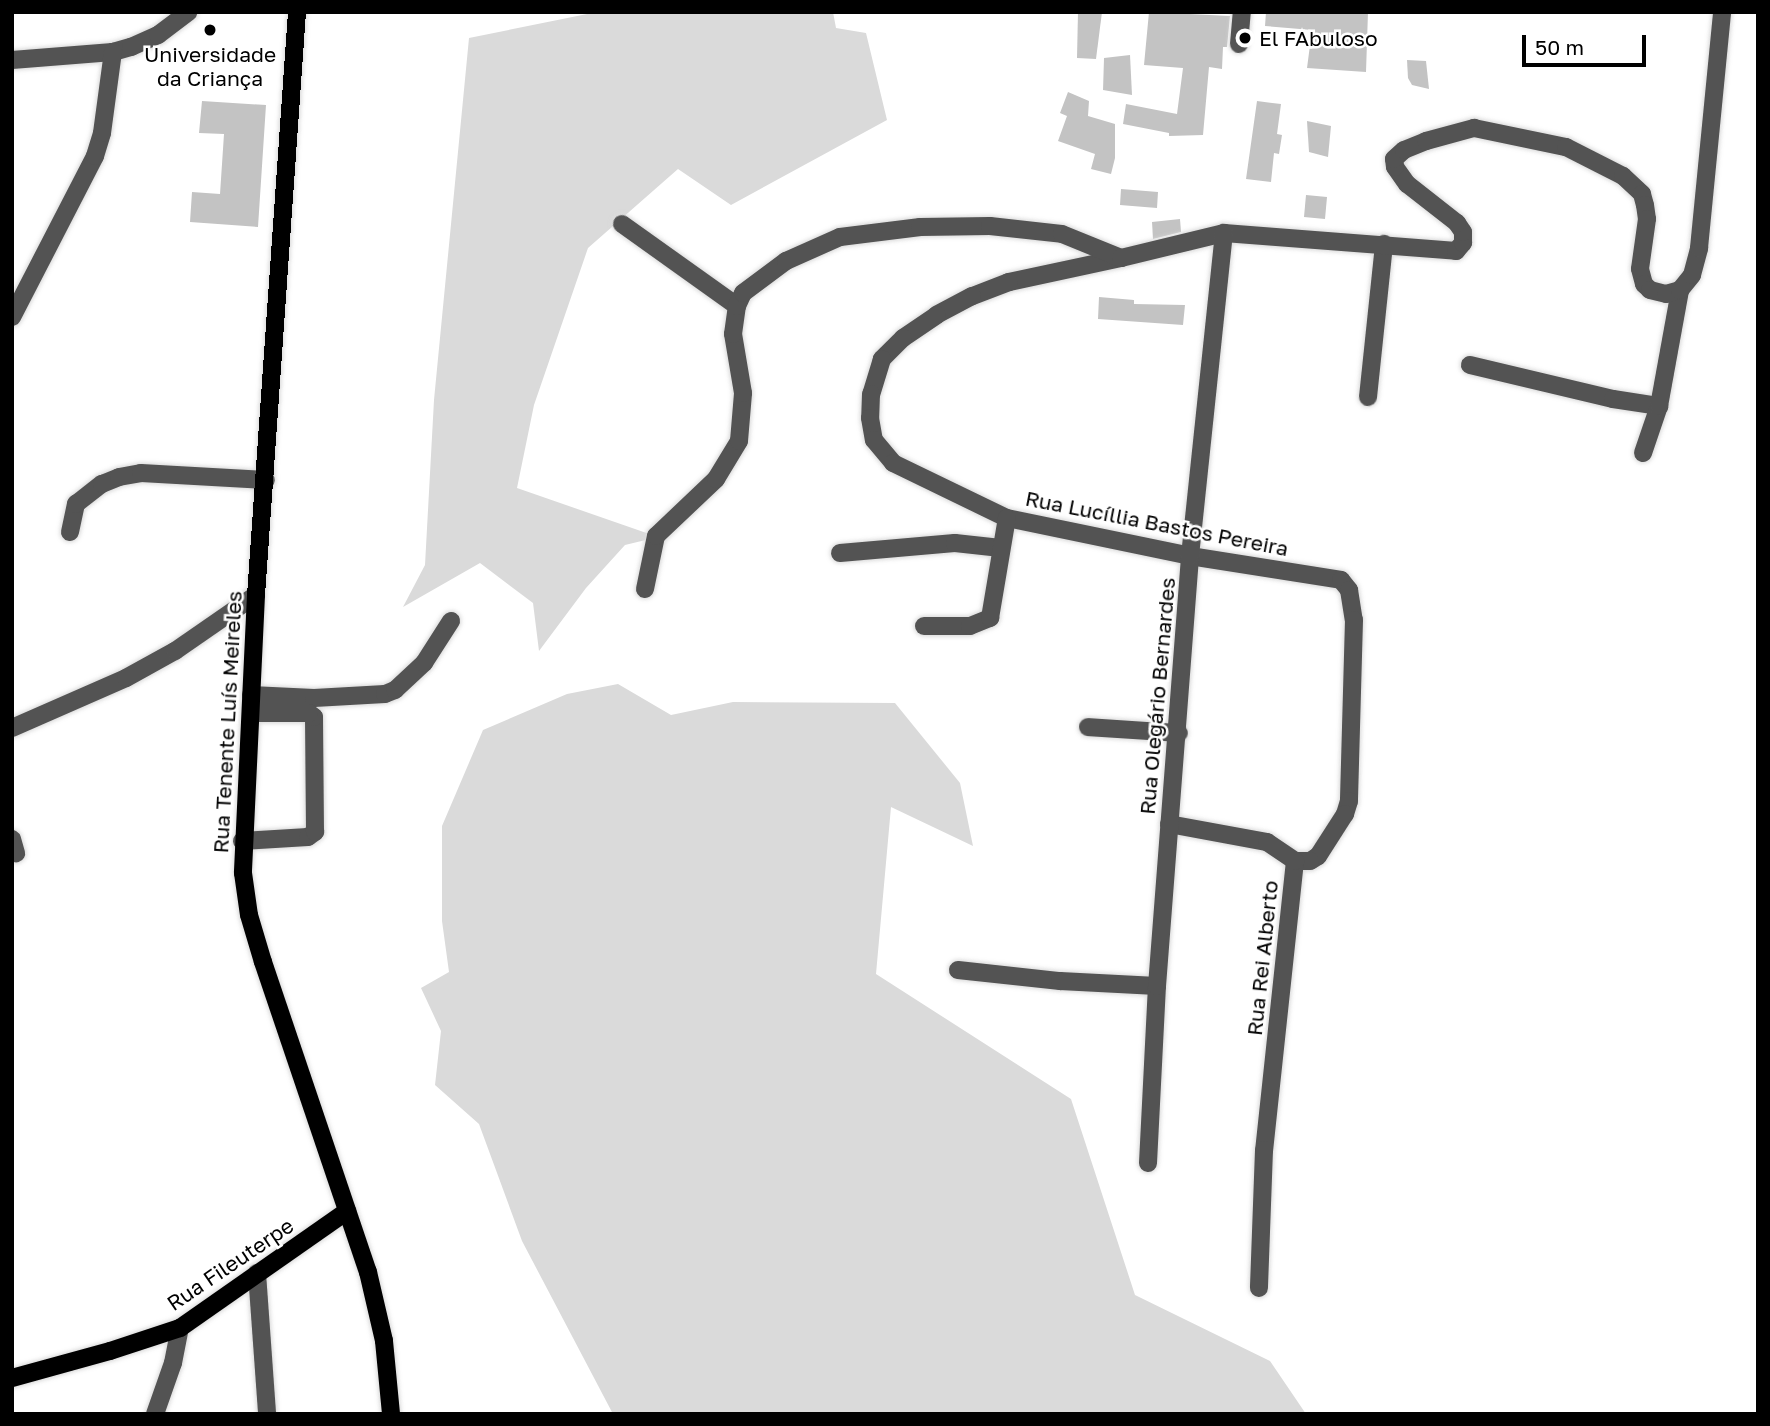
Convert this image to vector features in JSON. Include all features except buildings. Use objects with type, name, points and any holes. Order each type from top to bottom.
[{"type":"main road","name":"Rua Tenente Luís Meireles","points":[[297,12],[256,595],[242,841],[249,915],[368,1272],[384,1341],[391,1414]]},
{"type":"main road","name":"Rua Fileuterpe","points":[[12,1378],[180,1328],[347,1211]]},
{"type":"street","points":[[12,60],[113,52],[158,35],[188,12]]},
{"type":"street","points":[[1239,44],[1242,12]]},
{"type":"street","points":[[1643,453],[1659,406],[1680,290],[1692,275],[1699,248],[1722,12]]},
{"type":"street","points":[[12,317],[95,156],[102,133],[113,52]]},
{"type":"street","name":"Rua Lucíllia Bastos Pereira","points":[[1341,580],[1190,556],[1007,518],[926,481],[893,463],[881,452],[874,440],[870,418],[876,371],[882,359],[903,338],[972,296],[1009,282],[1224,233],[1456,251],[1464,243],[1463,232],[1457,223],[1399,175],[1394,159],[1404,150],[1474,128],[1515,134],[1566,147],[1607,166],[1635,185],[1642,194],[1647,219],[1640,269],[1644,284],[1650,290],[1666,294],[1680,290]]},
{"type":"street","points":[[622,224],[737,306]]},
{"type":"street","points":[[645,589],[656,536],[716,479],[739,441],[743,393],[733,334],[737,306],[743,293],[760,277],[786,261],[840,237],[875,231],[990,226],[1033,230],[1071,237],[1121,258]]},
{"type":"street","name":"Rua Olegário Bernardes","points":[[1148,1163],[1157,986],[1179,733],[1190,556],[1224,233]]},
{"type":"street","points":[[1368,397],[1384,244]]},
{"type":"street","points":[[1469,365],[1613,399],[1659,406]]},
{"type":"street","points":[[70,532],[76,504],[102,484],[119,477],[141,473],[266,480]]},
{"type":"street","points":[[924,626],[970,626],[985,623],[990,618],[1007,518]]},
{"type":"street","points":[[840,553],[955,543],[1001,548]]},
{"type":"street","name":"Rua Rei Alberto","points":[[1259,1288],[1264,1150],[1295,861],[1310,861],[1318,856],[1345,814],[1349,801],[1354,607],[1349,590],[1341,580]]},
{"type":"street","points":[[12,728],[126,678],[175,651],[256,595]]},
{"type":"street","points":[[251,695],[314,698],[385,694],[395,690],[424,663],[451,621]]},
{"type":"street","points":[[242,841],[308,837],[315,832],[314,717],[309,713],[251,713]]},
{"type":"street","points":[[1088,727],[1179,733]]},
{"type":"street","points":[[1169,824],[1267,842],[1295,861]]},
{"type":"street","points":[[958,971],[1060,981],[1157,986]]},
{"type":"street","points":[[257,1273],[267,1414]]},
{"type":"street","points":[[155,1414],[173,1363],[180,1328]]},
{"type":"shaded area","points":[[597,12],[833,12],[836,28],[866,33],[887,120],[731,205],[678,169],[588,248],[534,405],[517,488],[658,537],[625,545],[586,588],[539,651],[533,603],[480,563],[403,607],[425,565],[434,400],[469,38]]},
{"type":"shaded area","points":[[618,684],[671,715],[733,702],[895,703],[960,783],[973,846],[891,807],[876,974],[1071,1099],[1135,1295],[1270,1361],[1306,1414],[613,1414],[522,1241],[479,1124],[435,1085],[441,1031],[421,988],[449,972],[442,921],[442,826],[483,730],[567,694]]},
{"type":"place","name":"Universidade da Criança","points":[[210,30]]},
{"type":"place","name":"El FAbuloso","points":[[1245,38]]}]
